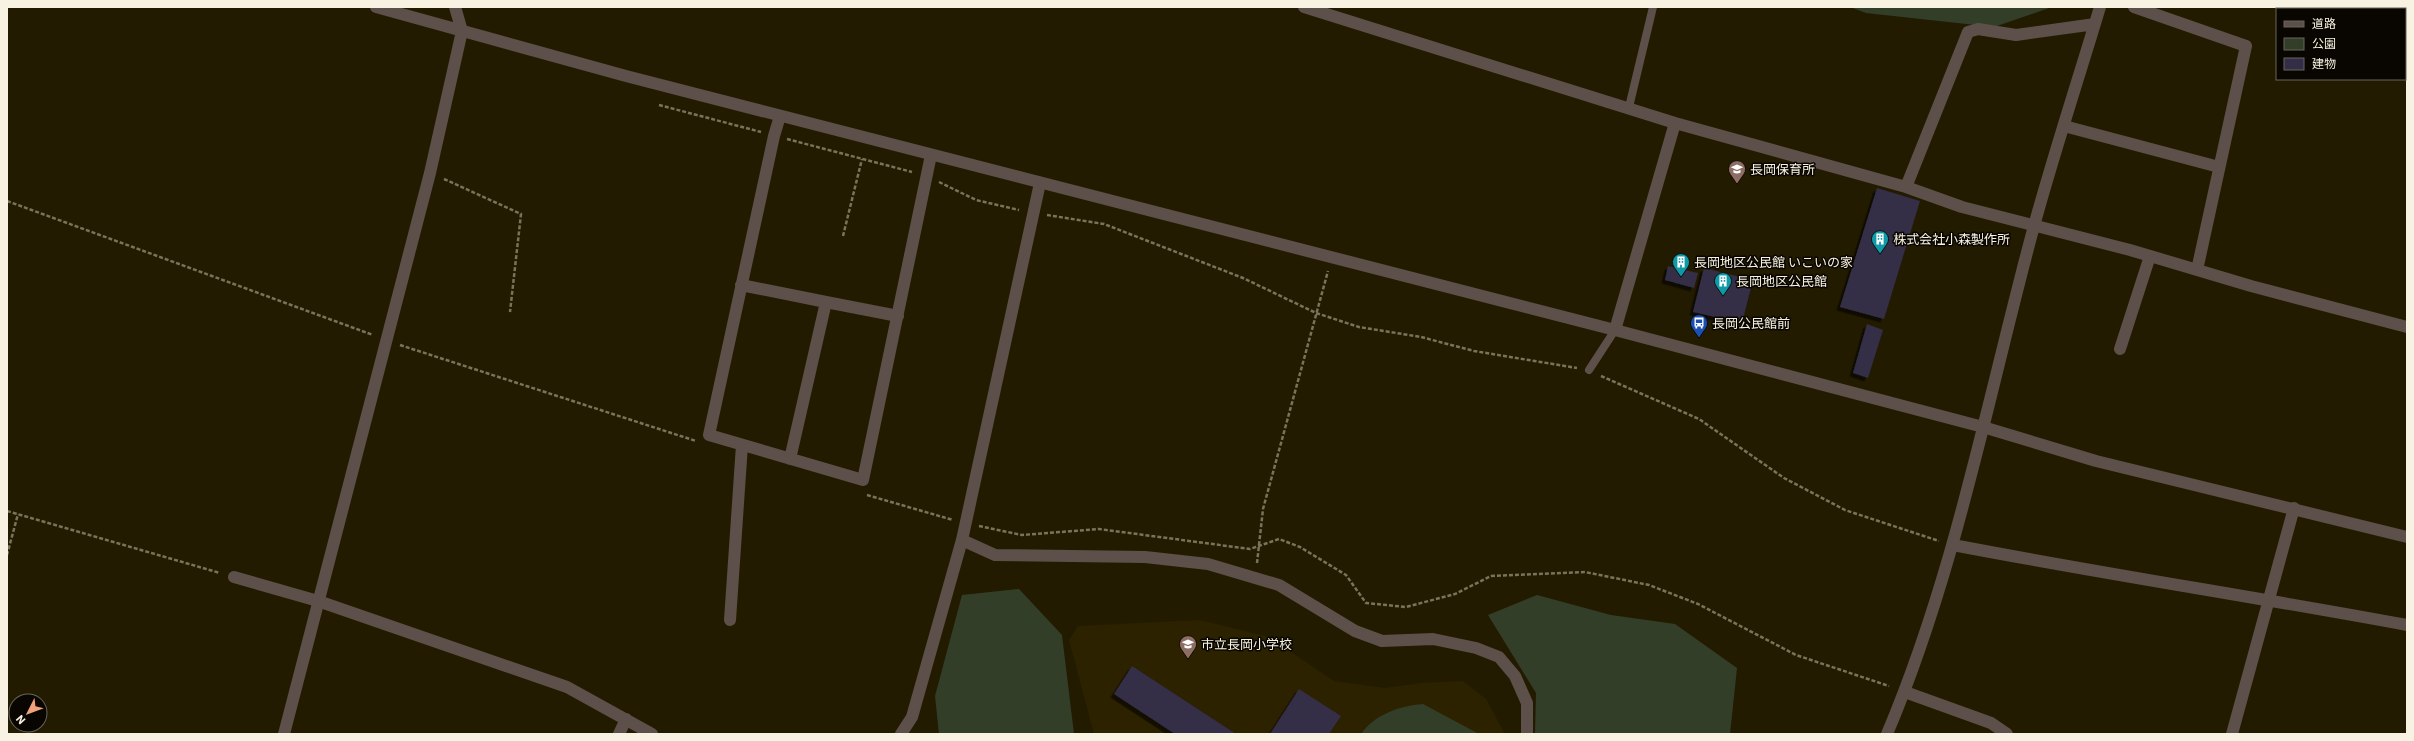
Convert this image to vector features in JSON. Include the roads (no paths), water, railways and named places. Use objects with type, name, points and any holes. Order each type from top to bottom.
[{"type":"street","points":[[376,7],[780,116],[1332,256],[1615,330],[1983,428],[2096,461],[2294,508],[2407,537]]},
{"type":"street","points":[[284,734],[385,340],[430,173],[462,31],[455,7]]},
{"type":"street","points":[[1304,7],[1323,10],[1675,123],[1906,187],[1962,207],[2150,256],[2196,270],[2407,327]]},
{"type":"street","points":[[1887,734],[1905,692],[1953,545],[2034,225],[2100,7]]},
{"type":"street","points":[[2134,7],[2246,46],[2196,270]]},
{"type":"street","points":[[1906,187],[1968,32],[1978,29],[2016,35],[2095,24]]},
{"type":"street","points":[[780,116],[774,136],[709,435],[862,480],[931,155]]},
{"type":"street","points":[[1615,330],[1675,123]]},
{"type":"street","points":[[2064,126],[2219,167]]},
{"type":"street","points":[[901,734],[912,716],[962,540],[1040,183]]},
{"type":"street","points":[[2120,349],[2150,256]]},
{"type":"street","points":[[741,285],[898,316]]},
{"type":"street","points":[[790,459],[826,302]]},
{"type":"street","points":[[730,620],[742,445]]},
{"type":"street","points":[[2232,734],[2294,508]]},
{"type":"street","points":[[962,540],[995,555],[1145,557],[1208,564],[1280,585],[1355,631],[1382,641],[1433,639],[1476,648],[1498,657],[1516,676],[1527,704],[1527,734]]},
{"type":"street","points":[[1953,545],[2119,577],[2270,600],[2407,625]]},
{"type":"street","points":[[234,577],[318,601],[567,687],[652,734]]},
{"type":"street","points":[[1905,692],[1991,723],[2007,734]]},
{"type":"street","points":[[619,734],[626,719]]},
{"type":"lane","points":[[1629,107],[1653,7]]},
{"type":"lane","points":[[1589,370],[1615,330]]},
{"type":"place","name":"長岡保育所","points":[[1737,184]]},
{"type":"place","name":"株式会社小森製作所","points":[[1880,254]]},
{"type":"place","name":"長岡地区公民館 いこいの家","points":[[1681,277]]},
{"type":"place","name":"長岡地区公民館","points":[[1723,296]]},
{"type":"place","name":"長岡公民館前","points":[[1699,338]]},
{"type":"place","name":"市立長岡小学校","points":[[1188,659]]}]
